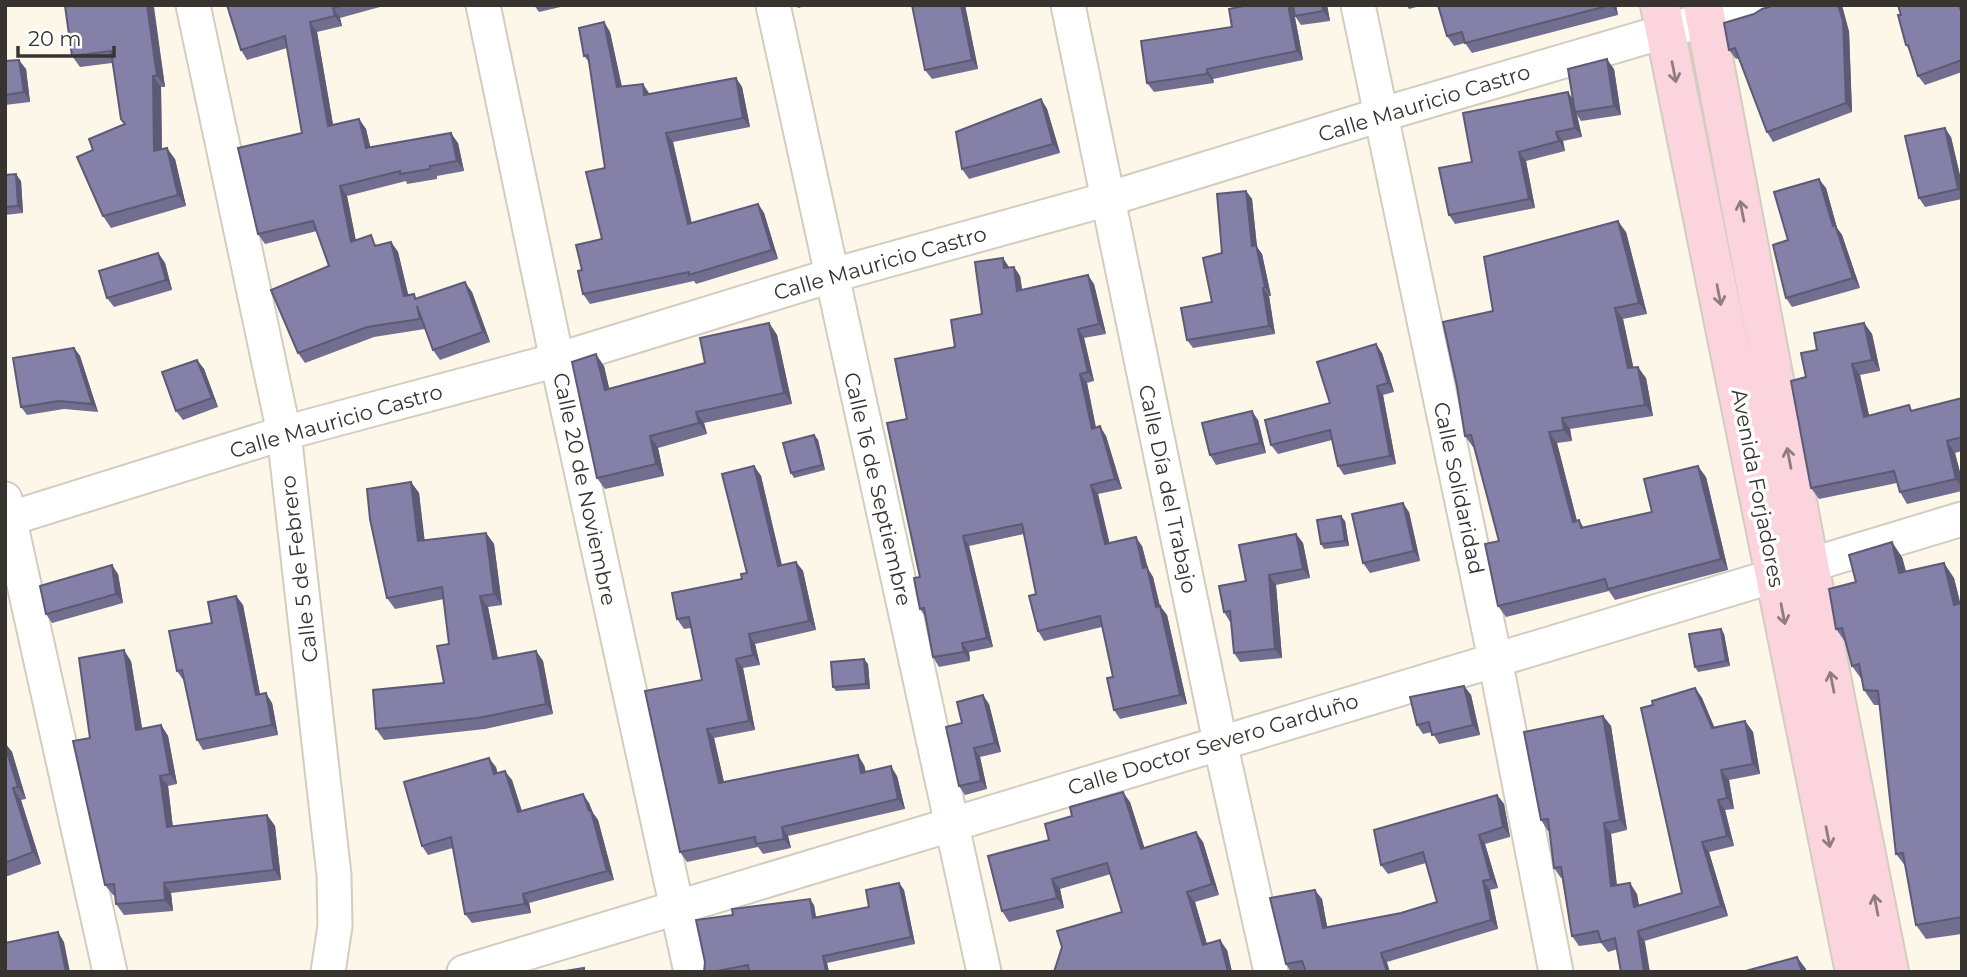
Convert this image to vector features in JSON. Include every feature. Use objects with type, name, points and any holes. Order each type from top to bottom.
[{"type":"main road","name":"Avenida Forjadores","points":[[1705,13],[1855,972]]},
{"type":"main road","name":"Avenida Forjadores","points":[[1663,18],[1889,972]]},
{"type":"street","name":"Calle 5 de Febrero","points":[[193,5],[284,433],[334,875],[335,926],[328,972]]},
{"type":"street","name":"Calle 20 de Noviembre","points":[[483,5],[556,360],[691,972]]},
{"type":"street","name":"Calle 16 de Septiembre","points":[[773,5],[984,972]]},
{"type":"street","name":"Calle Día del Trabajo","points":[[1068,5],[1220,742],[1271,972]]},
{"type":"street","name":"Calle Solidaridad","points":[[1358,5],[1495,659],[1556,972]]},
{"type":"street","name":"Calle Mauricio Castro","points":[[7,513],[284,433],[556,360],[830,276],[1108,199],[1380,115],[1663,18],[1755,5]]},
{"type":"street","points":[[7,513],[110,972]]},
{"type":"street","name":"Calle Doctor Severo Garduño","points":[[464,972],[1962,519]]},
{"type":"building","points":[[147,5],[157,76],[153,76],[154,151],[167,148],[178,195],[103,216],[77,157],[93,150],[89,139],[125,124],[121,119],[111,51],[72,56],[65,6]]},
{"type":"building","points":[[227,5],[343,5],[333,8],[335,16],[310,22],[328,126],[359,119],[366,148],[451,133],[457,161],[430,166],[430,169],[400,174],[400,171],[340,186],[351,242],[371,235],[375,246],[391,242],[404,296],[414,294],[415,299],[465,282],[483,332],[433,350],[417,306],[420,319],[367,327],[298,353],[271,290],[329,266],[313,221],[258,234],[238,148],[302,133],[285,36],[241,50]]},
{"type":"building","points":[[912,5],[961,5],[972,60],[925,70]]},
{"type":"building","points":[[1248,5],[1288,5],[1297,51],[1207,69],[1207,74],[1147,83],[1141,41],[1232,27],[1229,9]]},
{"type":"building","points":[[1293,5],[1322,5],[1323,11],[1295,16]]},
{"type":"building","points":[[1438,5],[1611,5],[1465,43],[1462,32],[1447,36]]},
{"type":"building","points":[[1775,5],[1838,5],[1843,21],[1846,103],[1767,132],[1735,48],[1729,50],[1724,23]]},
{"type":"building","points":[[1898,5],[1959,5],[1962,14],[1962,60],[1918,76],[1906,45]]},
{"type":"building","points":[[604,22],[617,87],[643,84],[644,95],[736,78],[743,118],[666,133],[688,224],[758,204],[772,250],[689,275],[689,272],[583,294],[578,271],[582,270],[576,245],[602,239],[586,172],[605,168],[588,55],[584,56],[579,28]]},
{"type":"building","points":[[1607,59],[1614,106],[1575,112],[1568,69]]},
{"type":"building","points":[[19,60],[24,92],[5,95],[5,61]]},
{"type":"building","points":[[1568,92],[1575,128],[1556,132],[1559,141],[1519,152],[1529,199],[1449,215],[1439,168],[1472,162],[1463,113]]},
{"type":"building","points":[[1041,99],[1053,144],[962,169],[956,132]]},
{"type":"building","points":[[1945,128],[1958,189],[1919,198],[1905,136]]},
{"type":"building","points":[[16,174],[18,206],[5,207],[5,175]]},
{"type":"building","points":[[1819,179],[1853,278],[1786,298],[1773,245],[1788,240],[1774,192]]},
{"type":"building","points":[[1246,191],[1252,246],[1256,245],[1265,287],[1269,326],[1187,340],[1181,308],[1212,302],[1203,258],[1222,253],[1217,194]]},
{"type":"building","points":[[1618,221],[1639,303],[1615,308],[1628,368],[1638,367],[1645,405],[1562,418],[1564,430],[1549,432],[1573,522],[1579,520],[1581,528],[1652,512],[1644,479],[1698,466],[1721,559],[1608,589],[1605,579],[1498,606],[1485,544],[1499,541],[1471,435],[1465,436],[1443,322],[1493,311],[1484,257]]},
{"type":"building","points":[[158,253],[166,280],[107,298],[99,271]]},
{"type":"building","points":[[1003,258],[1004,268],[1014,267],[1017,291],[1088,275],[1099,324],[1078,329],[1088,372],[1080,374],[1092,429],[1100,426],[1115,479],[1091,485],[1105,544],[1136,537],[1143,568],[1147,567],[1156,607],[1160,606],[1180,695],[1114,710],[1107,678],[1113,677],[1100,616],[1038,631],[1029,596],[1036,594],[1022,524],[963,536],[987,638],[962,643],[964,652],[933,657],[924,608],[920,609],[916,589],[914,578],[920,577],[887,423],[907,419],[895,359],[955,347],[951,320],[982,314],[975,262]]},
{"type":"building","points":[[769,323],[784,393],[696,412],[699,423],[650,436],[656,464],[597,478],[572,362],[596,354],[605,390],[705,363],[700,338]]},
{"type":"building","points":[[1864,323],[1872,360],[1852,364],[1864,417],[1909,405],[1911,411],[1962,398],[1962,437],[1947,441],[1956,479],[1900,492],[1894,471],[1811,488],[1791,381],[1806,377],[1801,353],[1817,350],[1814,333]]},
{"type":"building","points":[[1376,344],[1388,383],[1377,386],[1390,456],[1338,466],[1330,430],[1271,445],[1265,420],[1330,403],[1317,362]]},
{"type":"building","points":[[74,348],[92,404],[59,401],[21,407],[13,358]]},
{"type":"building","points":[[197,360],[212,398],[176,411],[162,372]]},
{"type":"building","points":[[1252,411],[1260,443],[1210,455],[1202,423]]},
{"type":"building","points":[[814,435],[822,465],[791,473],[783,443]]},
{"type":"building","points":[[754,466],[778,566],[796,562],[809,621],[749,634],[753,655],[736,659],[749,721],[707,729],[719,783],[858,755],[861,773],[891,766],[898,799],[782,827],[784,839],[756,844],[755,837],[680,852],[645,691],[702,680],[689,617],[677,619],[672,593],[742,579],[741,574],[747,573],[722,474]]},
{"type":"building","points":[[411,482],[418,541],[486,533],[494,594],[480,596],[493,659],[536,651],[546,704],[478,718],[376,729],[373,690],[444,683],[437,646],[449,644],[442,587],[387,598],[370,519],[367,489]]},
{"type":"building","points":[[1403,503],[1414,551],[1363,563],[1352,514]]},
{"type":"building","points":[[1341,516],[1345,541],[1321,544],[1317,520]]},
{"type":"building","points":[[1296,534],[1303,569],[1269,575],[1275,649],[1234,653],[1230,611],[1224,612],[1219,586],[1246,581],[1239,545]]},
{"type":"building","points":[[1892,542],[1899,573],[1944,563],[1954,605],[1961,603],[1962,607],[1962,917],[1916,925],[1903,853],[1896,854],[1878,691],[1864,690],[1859,664],[1852,666],[1842,628],[1836,629],[1829,589],[1856,582],[1849,555]]},
{"type":"building","points":[[112,565],[116,594],[46,614],[40,586]]},
{"type":"building","points":[[236,596],[256,695],[266,693],[272,725],[197,740],[182,670],[177,671],[169,631],[212,623],[208,602]]},
{"type":"building","points":[[1721,629],[1726,661],[1695,667],[1689,634]]},
{"type":"building","points":[[124,650],[136,730],[161,725],[170,774],[160,776],[167,827],[267,815],[274,870],[164,883],[165,900],[116,904],[114,884],[105,885],[73,741],[90,738],[79,658]]},
{"type":"building","points":[[864,659],[866,684],[833,687],[831,662]]},
{"type":"building","points":[[1464,686],[1473,725],[1432,735],[1429,722],[1417,725],[1410,697]]},
{"type":"building","points":[[1695,688],[1712,728],[1745,721],[1753,764],[1721,770],[1727,798],[1718,800],[1727,836],[1702,842],[1721,906],[1638,931],[1644,972],[1621,972],[1615,938],[1601,942],[1598,931],[1572,936],[1561,867],[1554,868],[1548,819],[1541,820],[1524,732],[1603,716],[1620,820],[1604,823],[1611,886],[1630,883],[1634,907],[1682,893],[1641,708],[1653,705],[1652,701]]},
{"type":"building","points":[[983,695],[995,743],[974,748],[981,781],[959,786],[946,727],[962,723],[957,702]]},
{"type":"building","points":[[5,746],[18,787],[13,788],[33,852],[5,863]]},
{"type":"building","points":[[489,758],[494,774],[505,771],[518,812],[583,794],[591,811],[607,871],[523,894],[525,904],[465,914],[451,837],[422,846],[404,782]]},
{"type":"building","points":[[1123,792],[1141,849],[1196,832],[1212,884],[1187,892],[1203,945],[1220,940],[1228,972],[1054,972],[1062,947],[1057,931],[1122,912],[1107,863],[1052,879],[1057,898],[1002,911],[988,856],[1049,840],[1045,824],[1072,816],[1070,807]]},
{"type":"building","points":[[1497,795],[1503,827],[1479,835],[1491,879],[1483,881],[1491,920],[1381,953],[1387,972],[1306,972],[1302,961],[1286,964],[1270,898],[1315,890],[1323,928],[1401,913],[1437,902],[1423,852],[1381,865],[1374,830]]},
{"type":"building","points":[[899,883],[911,937],[823,956],[826,972],[749,972],[748,965],[704,972],[705,962],[696,920],[733,915],[732,909],[810,899],[813,918],[869,907],[866,890]]},
{"type":"building","points":[[58,932],[66,972],[5,972],[5,943]]},
{"type":"building","points":[[1797,957],[1802,972],[1742,972]]},
{"type":"building","points":[[584,968],[584,972],[559,972]]}]
